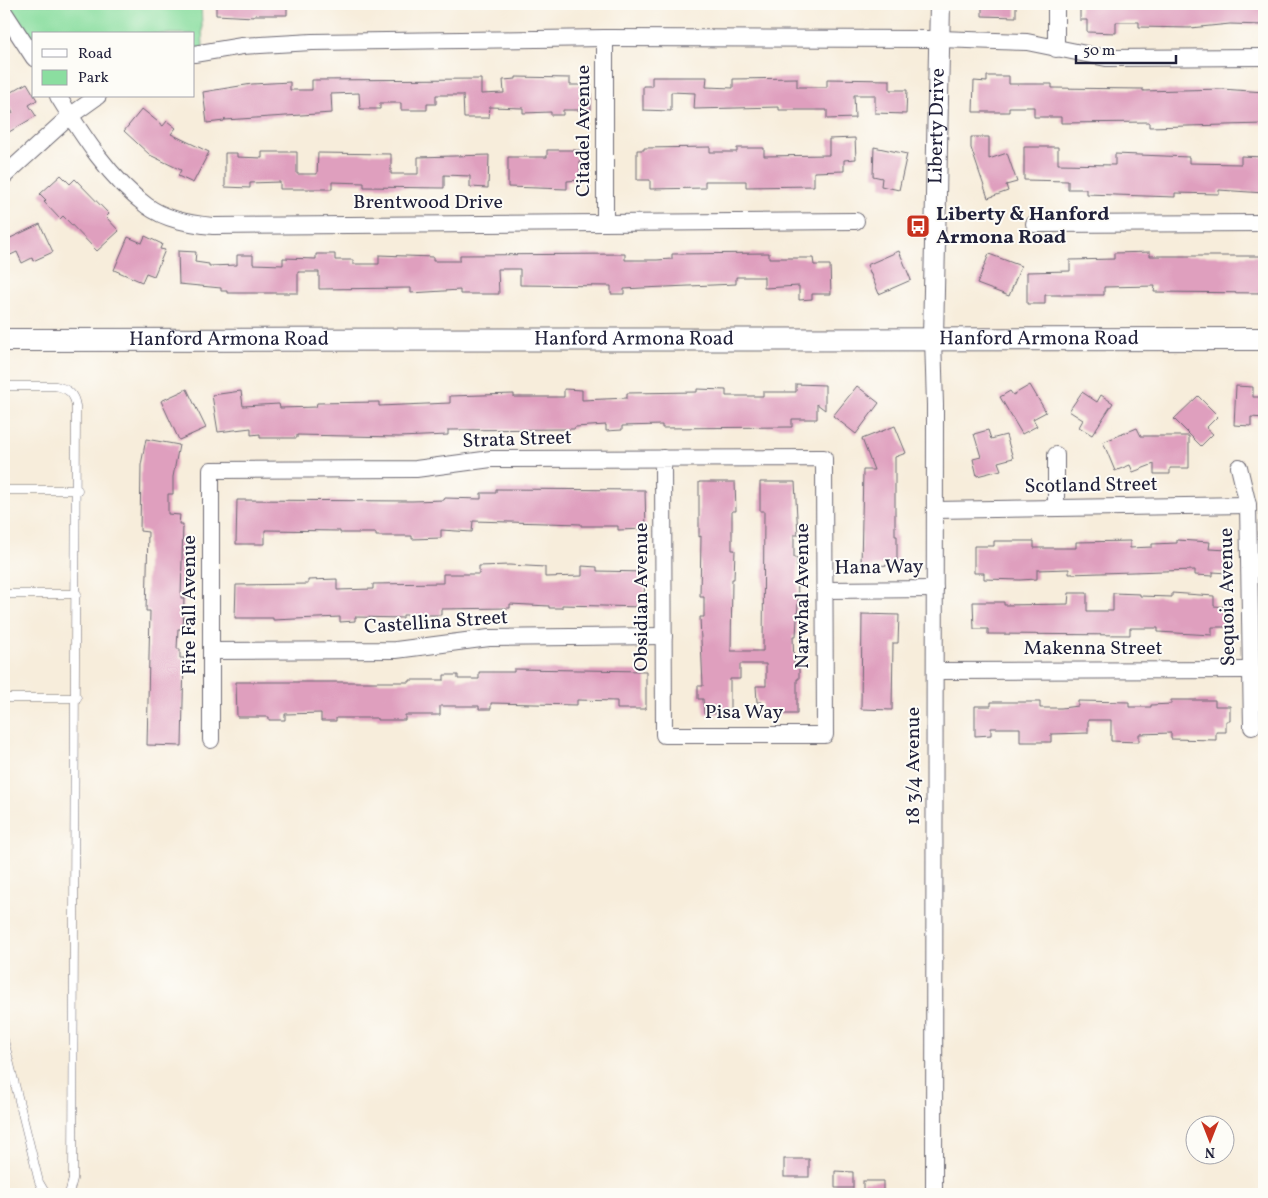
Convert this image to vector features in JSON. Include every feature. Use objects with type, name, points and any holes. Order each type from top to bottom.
[{"type":"main road","name":"Hanford Armona Road","points":[[4,340],[334,342],[933,338],[1264,339]]},
{"type":"street","name":"Liberty Drive","points":[[933,338],[940,4]]},
{"type":"street","points":[[1056,4],[1056,49]]},
{"type":"street","points":[[4,12],[32,55]]},
{"type":"street","points":[[195,54],[242,46],[312,42],[606,38],[940,39],[1027,42],[1106,58],[1264,57]]},
{"type":"street","name":"Citadel Avenue","points":[[605,223],[606,38]]},
{"type":"street","name":"Brentwood Drive","points":[[59,98],[70,116],[123,186],[148,207],[188,224],[213,226],[856,221]]},
{"type":"street","points":[[4,176],[70,116],[95,98]]},
{"type":"street","points":[[1034,224],[1264,224]]},
{"type":"street","name":"18 3/4 Avenue","points":[[933,338],[935,510],[934,1194]]},
{"type":"street","points":[[1056,455],[1056,508]]},
{"type":"street","name":"Obsidian Avenue","points":[[663,458],[664,734]]},
{"type":"street","name":"Strata Street","points":[[211,470],[416,469],[491,459],[824,458]]},
{"type":"street","name":"Narwhal Avenue","points":[[824,458],[825,734]]},
{"type":"street","name":"Sequoia Avenue","points":[[1239,467],[1248,505],[1252,727]]},
{"type":"street","name":"Fire Fall Avenue","points":[[211,470],[211,740]]},
{"type":"street","name":"Scotland Street","points":[[935,510],[1248,505]]},
{"type":"street","name":"Hana Way","points":[[825,590],[935,589]]},
{"type":"street","name":"Castellina Street","points":[[211,651],[396,650],[489,638],[664,636]]},
{"type":"street","name":"Makenna Street","points":[[935,671],[1251,670]]},
{"type":"street","name":"Pisa Way","points":[[664,734],[825,734]]},
{"type":"lane","points":[[4,386],[56,386],[71,392],[76,406],[78,490],[73,1178],[69,1194]]},
{"type":"lane","points":[[4,490],[78,490]]},
{"type":"lane","points":[[4,594],[77,594]]},
{"type":"lane","points":[[4,698],[76,698]]},
{"type":"lane","points":[[4,1040],[39,1182],[46,1194]]},
{"type":"green space","points":[[5,4],[201,4],[203,47],[195,51],[195,32],[32,32],[32,42]]},
{"type":"building","points":[[216,4],[287,4],[287,15],[254,15],[254,17],[216,15]]},
{"type":"building","points":[[982,4],[1016,4],[1016,17],[982,16]]},
{"type":"building","points":[[1080,4],[1264,4],[1264,25],[1230,24],[1190,28],[1139,27],[1139,22],[1116,22],[1116,33],[1087,32],[1087,20],[1080,20]]},
{"type":"building","points":[[987,76],[1009,76],[1009,84],[1052,84],[1052,88],[1143,89],[1143,91],[1222,89],[1264,92],[1264,124],[1149,127],[1149,122],[1061,123],[1061,117],[1034,117],[1034,107],[1009,107],[1009,112],[973,112],[974,81],[987,82]]},
{"type":"building","points":[[516,77],[570,78],[570,85],[591,85],[591,110],[563,110],[563,115],[551,115],[551,112],[523,113],[523,108],[490,107],[489,118],[464,118],[463,95],[436,95],[436,104],[427,104],[427,110],[401,110],[401,103],[380,103],[380,109],[360,109],[359,93],[331,94],[332,113],[225,120],[225,118],[224,121],[207,123],[203,92],[252,84],[290,82],[290,90],[312,90],[312,80],[481,79],[481,94],[504,93],[503,80],[516,79]]},
{"type":"building","points":[[652,77],[707,77],[706,87],[733,88],[733,79],[797,78],[797,87],[827,87],[827,79],[890,80],[890,90],[907,90],[906,114],[875,113],[875,95],[854,95],[855,118],[827,119],[827,110],[779,110],[779,107],[694,109],[695,93],[671,92],[671,111],[643,110],[643,86],[652,86]]},
{"type":"building","points":[[27,83],[32,92],[32,98],[37,100],[29,105],[36,116],[4,135],[4,118],[13,113],[4,96]]},
{"type":"building","points":[[142,109],[163,126],[167,121],[176,128],[171,134],[209,152],[193,183],[178,176],[181,170],[150,155],[124,131]]},
{"type":"building","points":[[971,137],[989,137],[989,159],[1007,153],[1017,182],[1006,185],[1008,191],[988,198],[971,148]]},
{"type":"building","points":[[855,138],[856,159],[844,160],[844,171],[814,172],[814,186],[746,187],[746,181],[705,181],[705,188],[650,189],[650,180],[637,180],[637,150],[644,150],[644,148],[710,147],[710,152],[737,152],[737,148],[764,148],[764,156],[829,155],[829,139]]},
{"type":"building","points":[[874,147],[907,154],[899,190],[881,186],[882,178],[873,176]]},
{"type":"building","points":[[1024,147],[1058,147],[1058,164],[1115,165],[1115,154],[1189,157],[1189,163],[1241,164],[1241,156],[1264,157],[1264,193],[1219,190],[1219,194],[1175,193],[1175,197],[1086,194],[1086,189],[1068,189],[1068,181],[1024,180]]},
{"type":"building","points":[[547,150],[580,150],[580,180],[567,181],[567,189],[508,187],[508,157],[547,157]]},
{"type":"building","points":[[262,152],[297,152],[297,174],[317,174],[318,153],[391,154],[391,174],[418,174],[418,157],[489,155],[488,188],[470,187],[470,176],[444,175],[444,188],[364,187],[364,183],[332,182],[332,189],[280,189],[280,182],[250,183],[250,188],[225,187],[225,153],[237,153],[237,157],[262,158]]},
{"type":"building","points":[[61,175],[70,184],[75,179],[109,214],[106,217],[119,231],[97,251],[63,216],[60,219],[44,202],[46,200],[40,194]]},
{"type":"building","points":[[40,224],[53,252],[33,261],[32,258],[22,263],[17,252],[4,258],[4,241]]},
{"type":"building","points":[[145,236],[162,244],[160,249],[165,250],[154,276],[146,273],[142,282],[114,270],[128,237],[142,243]]},
{"type":"building","points":[[178,251],[196,252],[195,262],[209,264],[209,266],[237,265],[237,255],[253,255],[253,264],[283,265],[283,258],[316,259],[316,254],[335,254],[335,260],[353,260],[353,264],[379,264],[379,255],[433,257],[433,261],[460,261],[460,255],[625,254],[625,260],[657,260],[672,259],[672,254],[769,253],[769,258],[813,258],[814,265],[830,265],[831,294],[812,294],[812,299],[799,300],[799,286],[764,288],[764,277],[736,277],[736,284],[624,289],[624,294],[611,294],[611,286],[520,285],[520,269],[498,269],[499,294],[460,294],[460,290],[411,293],[411,288],[319,289],[319,272],[298,272],[298,293],[227,293],[227,291],[221,291],[221,288],[179,284]]},
{"type":"building","points":[[899,251],[911,280],[879,294],[867,265]]},
{"type":"building","points":[[1150,252],[1150,256],[1264,256],[1264,293],[1154,292],[1155,286],[1104,287],[1104,295],[1045,295],[1045,304],[1027,304],[1027,272],[1070,271],[1070,260],[1114,259],[1114,253]]},
{"type":"building","points":[[989,254],[1021,266],[1009,296],[977,284]]},
{"type":"building","points":[[796,384],[825,385],[825,410],[817,404],[817,419],[792,419],[792,427],[662,428],[662,425],[622,426],[622,430],[606,431],[606,425],[575,427],[574,429],[448,430],[448,435],[399,437],[297,435],[297,438],[260,438],[260,434],[251,435],[251,428],[218,432],[212,395],[241,391],[243,406],[279,404],[280,408],[316,407],[317,403],[379,402],[379,406],[450,403],[450,396],[514,394],[514,397],[564,397],[564,389],[582,390],[582,400],[627,398],[627,393],[697,392],[697,389],[726,390],[726,396],[763,396],[763,392],[796,392]]},
{"type":"building","points":[[1030,385],[1046,412],[1033,419],[1037,426],[1022,434],[1000,397],[1010,391],[1013,395]]},
{"type":"building","points":[[857,386],[879,403],[856,434],[833,416]]},
{"type":"building","points":[[1236,386],[1253,387],[1253,397],[1264,397],[1264,418],[1251,417],[1251,426],[1234,425]]},
{"type":"building","points":[[187,389],[206,428],[179,440],[161,401]]},
{"type":"building","points":[[1082,392],[1097,402],[1101,395],[1113,403],[1092,435],[1079,427],[1083,420],[1069,411]]},
{"type":"building","points":[[1198,396],[1218,416],[1206,428],[1213,434],[1201,446],[1174,419]]},
{"type":"building","points":[[895,426],[906,453],[895,457],[897,565],[861,566],[863,470],[874,470],[862,439]]},
{"type":"building","points":[[1137,428],[1141,436],[1189,436],[1189,468],[1170,468],[1170,474],[1154,474],[1154,464],[1133,472],[1130,465],[1115,471],[1103,442]]},
{"type":"building","points":[[988,430],[991,439],[1006,435],[1013,458],[998,462],[1001,470],[977,476],[973,459],[981,457],[974,434]]},
{"type":"building","points":[[146,439],[179,445],[173,477],[173,494],[168,494],[168,514],[180,515],[179,524],[183,524],[181,598],[184,598],[183,629],[178,629],[177,649],[180,649],[180,658],[184,658],[182,746],[147,745],[150,611],[146,611],[148,532],[140,531],[141,465]]},
{"type":"building","points":[[699,482],[735,482],[736,511],[732,511],[732,550],[735,550],[734,579],[732,579],[731,651],[763,651],[764,511],[760,511],[760,482],[795,482],[798,535],[794,535],[794,558],[797,558],[798,603],[796,636],[793,636],[794,665],[799,665],[797,714],[762,714],[762,702],[757,702],[756,686],[766,686],[766,664],[740,664],[740,679],[730,679],[730,713],[704,714],[703,699],[698,699],[698,686],[703,686],[700,617],[704,617],[704,597],[700,597],[701,536],[699,537]]},
{"type":"building","points":[[496,489],[645,490],[646,529],[618,530],[618,526],[473,521],[472,532],[441,530],[441,538],[412,539],[412,536],[376,536],[376,533],[340,533],[340,531],[265,530],[265,544],[236,544],[237,500],[412,501],[444,500],[445,498],[481,499],[481,493],[496,493]]},
{"type":"building","points":[[1177,540],[1210,542],[1209,549],[1229,550],[1228,573],[1213,572],[1213,576],[1195,575],[1195,570],[1069,574],[1069,569],[1037,570],[1037,579],[1020,580],[984,579],[984,573],[974,573],[974,546],[994,546],[994,541],[1034,541],[1034,548],[1076,548],[1076,542],[1130,541],[1130,548],[1152,547],[1152,544],[1177,543]]},
{"type":"building","points":[[479,566],[545,567],[545,577],[582,576],[582,566],[597,567],[597,571],[645,572],[644,607],[562,605],[562,608],[549,608],[549,606],[510,604],[510,608],[441,609],[441,615],[403,615],[403,618],[355,617],[355,621],[340,622],[340,617],[273,620],[273,618],[235,618],[236,585],[308,584],[308,580],[337,579],[337,590],[373,589],[373,584],[443,583],[443,574],[479,574]]},
{"type":"building","points":[[1069,593],[1087,593],[1087,611],[1113,611],[1113,593],[1172,597],[1172,593],[1214,596],[1214,606],[1229,607],[1228,627],[1212,627],[1212,635],[1158,632],[1158,628],[1130,628],[1130,635],[988,634],[988,629],[974,629],[973,602],[1004,602],[1004,605],[1068,604]]},
{"type":"building","points":[[862,614],[899,615],[898,643],[893,643],[892,710],[861,709]]},
{"type":"building","points":[[514,669],[646,671],[646,709],[617,709],[617,701],[577,700],[577,705],[491,703],[491,709],[479,709],[479,706],[440,706],[440,715],[405,715],[405,720],[336,718],[336,721],[321,721],[321,713],[285,714],[285,720],[269,720],[269,717],[237,717],[236,682],[410,682],[410,680],[444,680],[444,675],[458,675],[458,679],[479,679],[479,672],[514,672]]},
{"type":"building","points":[[1171,700],[1215,700],[1215,706],[1230,706],[1230,721],[1226,721],[1226,732],[1216,732],[1216,740],[1171,739],[1171,733],[1139,734],[1139,742],[1111,741],[1111,720],[1088,720],[1088,733],[1051,734],[1051,742],[1020,742],[1020,728],[991,728],[991,735],[975,736],[975,706],[991,706],[991,702],[1040,702],[1040,708],[1078,706],[1078,701],[1129,702],[1129,707],[1151,707],[1151,705],[1171,704]]},
{"type":"building","points":[[784,1159],[809,1159],[809,1177],[784,1177]]},
{"type":"building","points":[[835,1171],[853,1172],[853,1188],[835,1188]]},
{"type":"building","points":[[863,1181],[883,1181],[883,1194],[863,1194]]},
{"type":"place","name":"Liberty & Hanford Armona Road","points":[[918,226]]}]
